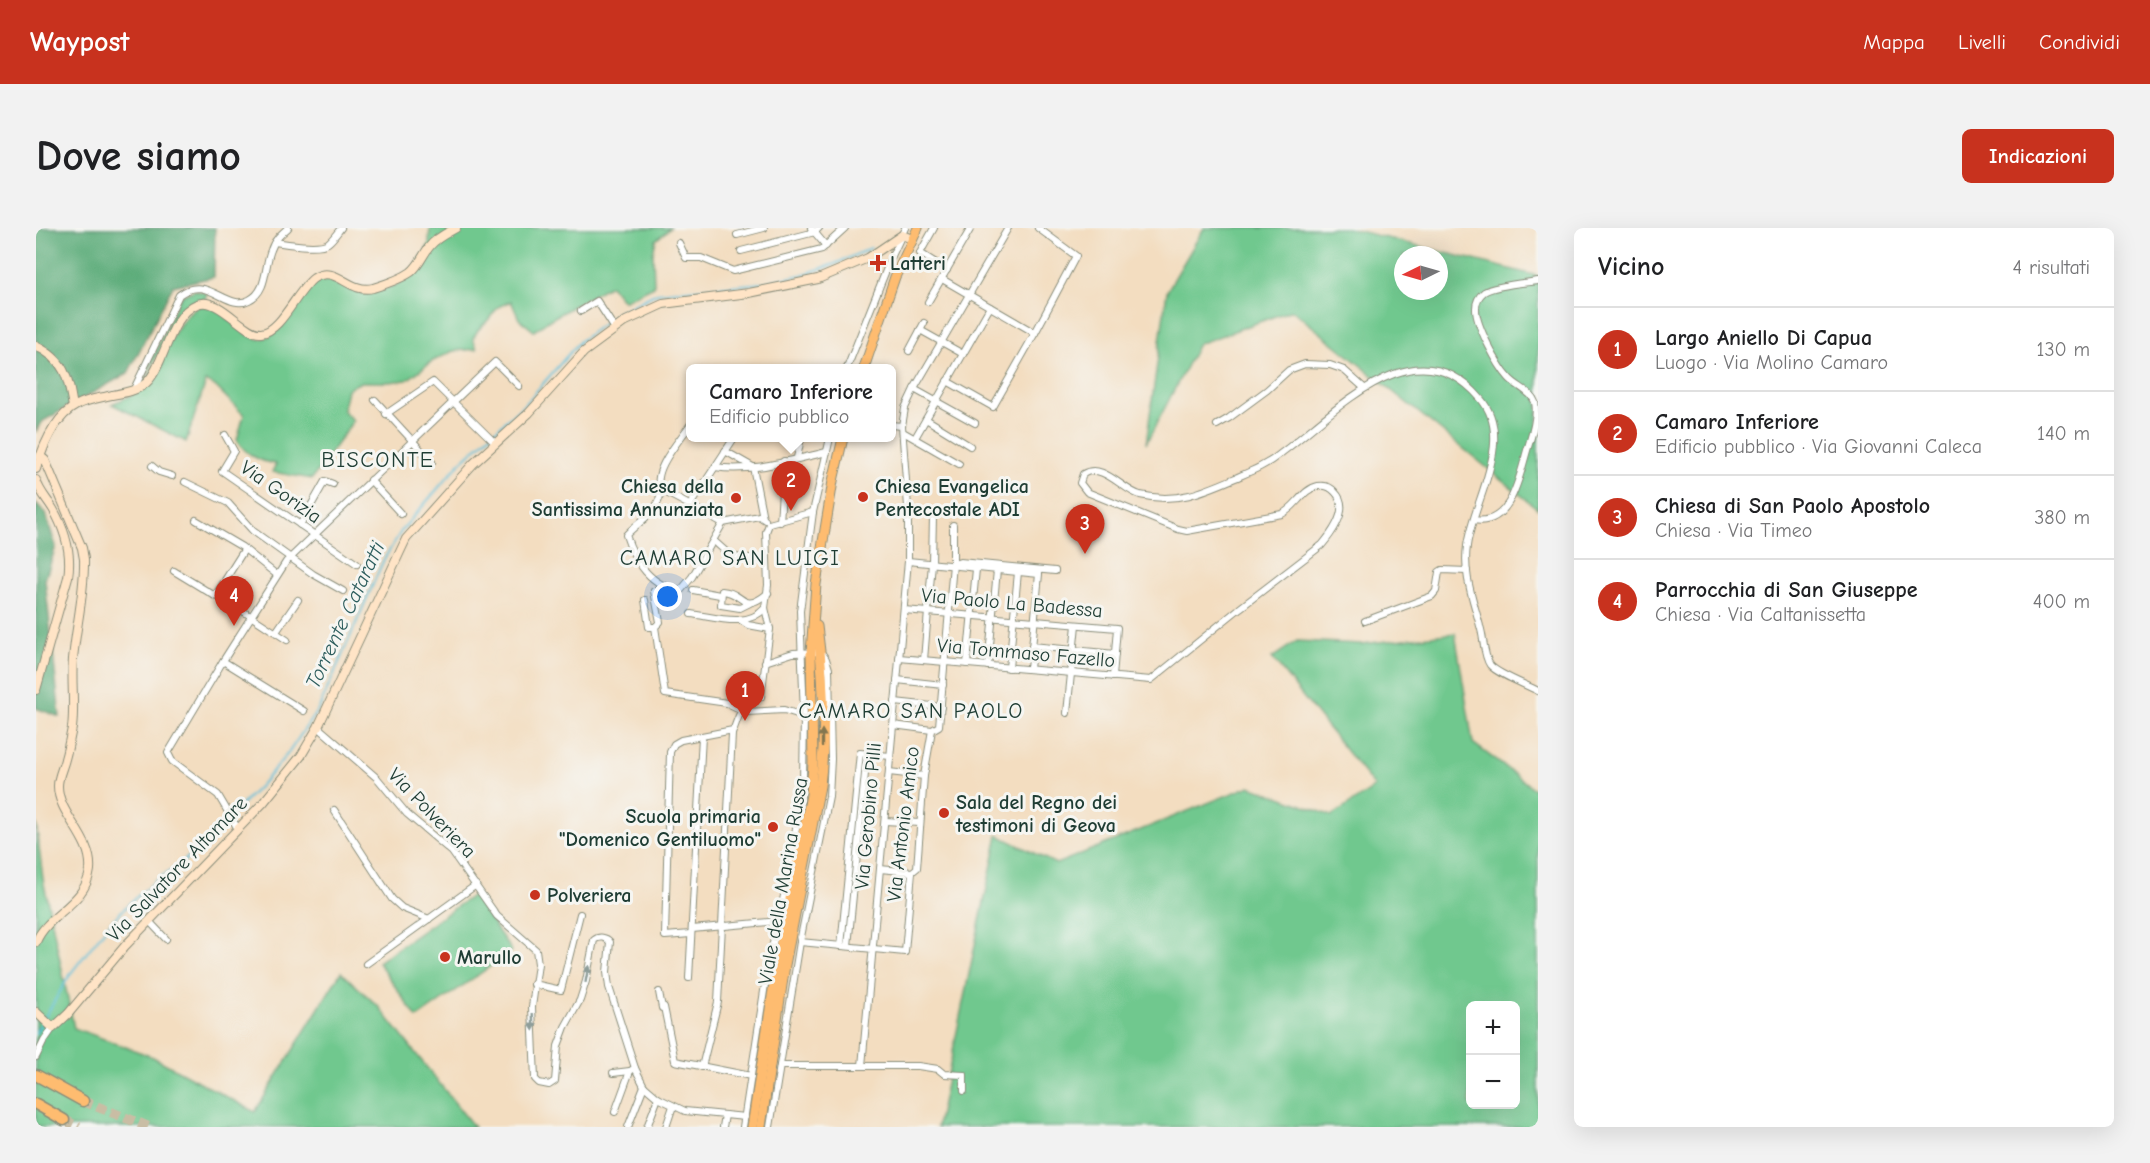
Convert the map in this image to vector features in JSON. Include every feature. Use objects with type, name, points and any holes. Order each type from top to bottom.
[{"type":"highway","points":[[36,1075],[83,1101]]},
{"type":"highway","points":[[36,1104],[64,1120]]},
{"type":"main road","points":[[866,364],[896,277],[918,228]]},
{"type":"main road","name":"Viale della Marina Russa","points":[[761,1127],[785,965],[820,786],[822,760],[816,652],[816,584],[842,442]]},
{"type":"main road","name":"Viale della Marina Russa","points":[[752,1127],[778,958],[811,795],[816,652]]},
{"type":"street","points":[[134,389],[178,295],[187,289],[202,288],[234,301],[248,301],[257,294],[263,283],[274,242],[288,228]]},
{"type":"street","points":[[274,242],[324,245],[341,228]]},
{"type":"street","points":[[36,469],[40,456],[56,426],[73,407],[134,389],[149,380],[177,323],[189,309],[198,303],[223,310],[252,331],[266,332],[278,322],[305,286],[316,277],[325,274],[334,275],[359,289],[379,286],[411,272],[434,242],[456,228]]},
{"type":"street","points":[[737,235],[764,228]]},
{"type":"street","points":[[679,243],[686,258],[701,258],[734,272],[822,249],[844,228]]},
{"type":"street","points":[[934,228],[920,253],[947,270]]},
{"type":"street","points":[[928,302],[972,228]]},
{"type":"street","name":"Via Gerobino Pilli","points":[[862,1066],[908,561],[908,507],[903,429],[905,408],[1008,228]]},
{"type":"street","points":[[947,381],[993,407],[1076,256],[1038,228]]},
{"type":"street","points":[[741,250],[815,229],[826,246]]},
{"type":"street","points":[[849,364],[904,231],[912,239]]},
{"type":"street","name":"Via Salvatore Altomare","points":[[53,1028],[236,825],[263,802],[301,756],[318,727],[403,543],[493,441],[529,412],[579,357],[614,326],[668,302],[749,293],[812,281],[877,253],[904,231]]},
{"type":"street","points":[[877,253],[885,253],[891,258]]},
{"type":"street","points":[[942,279],[1035,333]]},
{"type":"street","points":[[1474,520],[1490,520],[1510,501],[1516,489],[1537,414],[1535,403],[1530,395],[1512,381],[1497,363],[1476,314],[1476,305],[1487,291],[1538,281]]},
{"type":"street","points":[[581,310],[597,301],[614,326]]},
{"type":"street","points":[[915,438],[990,307]]},
{"type":"street","points":[[909,351],[924,323]]},
{"type":"street","points":[[920,330],[963,354]]},
{"type":"street","points":[[36,346],[53,356],[64,369],[73,407]]},
{"type":"street","points":[[236,825],[218,795],[172,761],[168,753],[277,575],[313,534],[495,362],[519,386]]},
{"type":"street","points":[[1217,425],[1267,390],[1289,370],[1305,364],[1330,365],[1344,370],[1363,387],[1402,371],[1436,369],[1460,380],[1486,405],[1491,421],[1493,455],[1467,544],[1470,593],[1491,666],[1538,691]]},
{"type":"street","points":[[386,414],[433,382],[493,441]]},
{"type":"street","name":"Via Tommaso Fazello","points":[[899,658],[1151,680],[1239,608],[1322,545],[1340,517],[1340,500],[1330,488],[1317,486],[1307,491],[1290,510],[1282,514],[1187,531],[1087,492],[1081,486],[1081,477],[1086,472],[1097,471],[1140,495],[1177,498],[1196,494],[1271,461],[1363,387]]},
{"type":"street","points":[[914,389],[975,423]]},
{"type":"street","points":[[375,400],[432,462]]},
{"type":"street","points":[[926,419],[970,446]]},
{"type":"street","points":[[896,427],[959,464]]},
{"type":"street","points":[[686,431],[660,470],[658,481],[662,489],[656,508],[626,535],[641,566],[650,578],[665,586],[681,590],[692,577],[723,523]]},
{"type":"street","name":"Via Gorizia","points":[[225,435],[234,451],[222,471],[357,564]]},
{"type":"street","points":[[690,505],[731,442]]},
{"type":"street","points":[[797,458],[800,442]]},
{"type":"street","points":[[743,1127],[768,965],[789,874],[803,782],[804,716],[800,611],[813,512],[829,442]]},
{"type":"street","points":[[725,451],[753,467],[763,518]]},
{"type":"street","points":[[715,467],[729,469],[753,467],[827,452]]},
{"type":"street","points":[[36,942],[42,929],[59,916],[75,899],[90,872],[85,844],[61,799],[58,785],[74,711],[73,661],[84,559],[82,548],[45,460],[40,456]]},
{"type":"street","points":[[780,522],[784,460]]},
{"type":"street","points":[[152,466],[159,472],[172,476]]},
{"type":"street","points":[[36,480],[58,519],[70,557],[68,578],[36,690]]},
{"type":"street","points":[[370,480],[401,514]]},
{"type":"street","points":[[300,525],[325,481],[333,484]]},
{"type":"street","points":[[185,482],[228,503],[253,531],[313,574],[343,591]]},
{"type":"street","points":[[662,489],[723,523],[759,516],[769,524]]},
{"type":"street","points":[[769,524],[813,512]]},
{"type":"street","points":[[924,660],[932,563],[933,516]]},
{"type":"street","points":[[196,520],[242,547],[277,575]]},
{"type":"street","points":[[702,1067],[718,1002],[731,732],[747,703],[761,697],[770,628],[765,608],[768,593],[766,532],[769,524]]},
{"type":"street","name":"Via Antonio Amico","points":[[873,949],[905,952],[912,872],[917,868],[924,776],[932,730],[939,726],[953,564],[953,525]]},
{"type":"street","points":[[714,541],[732,557],[767,559]]},
{"type":"street","points":[[215,596],[244,550]]},
{"type":"street","points":[[908,561],[953,564],[960,562],[1055,571]]},
{"type":"street","points":[[953,564],[960,567],[1039,574],[1030,669]]},
{"type":"street","points":[[967,664],[976,568]]},
{"type":"street","points":[[988,666],[997,570]]},
{"type":"street","points":[[1365,621],[1431,596],[1436,591],[1439,572],[1442,570],[1467,571]]},
{"type":"street","points":[[174,571],[215,596],[223,598],[287,640]]},
{"type":"street","points":[[1010,668],[1018,572]]},
{"type":"street","points":[[693,590],[721,597]]},
{"type":"street","points":[[645,600],[649,627],[655,627],[660,622],[654,591]]},
{"type":"street","points":[[750,603],[728,591],[722,591],[721,605],[740,608],[757,602],[768,593]]},
{"type":"street","points":[[276,632],[298,600]]},
{"type":"street","points":[[691,614],[742,621],[756,617],[765,608]]},
{"type":"street","name":"Via Paolo La Badessa","points":[[904,610],[1117,628],[1115,654]]},
{"type":"street","points":[[742,621],[748,625],[770,628]]},
{"type":"street","points":[[1067,713],[1076,625]]},
{"type":"street","points":[[655,627],[664,694],[727,703],[741,711],[784,710],[804,716]]},
{"type":"street","points":[[1032,646],[1115,654],[1113,677]]},
{"type":"street","points":[[765,662],[801,652],[816,652],[826,659],[830,677],[828,803],[800,942],[770,1127]]},
{"type":"street","points":[[223,661],[304,711]]},
{"type":"street","points":[[897,680],[943,685]]},
{"type":"street","points":[[895,702],[941,707]]},
{"type":"street","points":[[893,725],[932,730]]},
{"type":"street","name":"Via Polveriera","points":[[318,727],[377,778],[407,814],[452,852],[476,885],[480,896],[496,916],[534,947],[538,956],[532,1007],[536,1079],[542,1085],[553,1084],[556,1077],[557,1053],[562,1032],[575,1012],[586,981],[594,940],[601,937],[608,939],[611,946],[607,972],[609,987],[632,1070],[644,1086],[658,1098],[685,1111],[745,1117]]},
{"type":"street","points":[[731,732],[677,742],[670,752],[665,936],[721,926],[779,921]]},
{"type":"street","points":[[689,978],[702,736]]},
{"type":"street","points":[[841,946],[860,753],[890,756]]},
{"type":"street","points":[[849,946],[867,753]]},
{"type":"street","points":[[889,772],[924,776]]},
{"type":"street","points":[[334,810],[392,899],[402,908],[429,919]]},
{"type":"street","points":[[885,820],[920,824]]},
{"type":"street","points":[[880,869],[912,872]]},
{"type":"street","points":[[366,964],[476,885]]},
{"type":"street","points":[[534,984],[561,990],[580,914]]},
{"type":"street","points":[[149,921],[166,939]]},
{"type":"street","points":[[800,942],[873,949]]},
{"type":"street","points":[[659,992],[675,1060],[751,1076]]},
{"type":"street","points":[[36,1057],[53,1028],[37,1012]]},
{"type":"street","points":[[780,1066],[918,1066],[938,1069],[944,1074],[964,1075],[964,1091]]},
{"type":"street","points":[[613,1073],[632,1070]]},
{"type":"street","points":[[615,1112],[632,1070]]},
{"type":"street","points":[[628,1127],[644,1086]]},
{"type":"street","points":[[647,1127],[658,1098]]},
{"type":"street","points":[[666,1127],[673,1106]]},
{"type":"street","points":[[723,1127],[725,1115]]},
{"type":"green space","points":[[36,228],[215,228],[214,277],[173,286],[128,373],[43,421],[36,431]]},
{"type":"green space","points":[[430,228],[670,228],[656,240],[653,253],[654,286],[623,301],[610,285],[534,331],[519,319],[511,301],[498,307],[478,330],[473,338],[477,349],[453,351],[431,362],[407,380],[361,382],[347,389],[343,410],[353,421],[312,479],[272,472],[276,464],[259,459],[244,449],[237,440],[244,415],[215,386],[206,381],[186,442],[112,404],[131,396],[140,389],[175,332],[190,312],[197,307],[205,305],[221,312],[252,337],[259,339],[267,337],[282,324],[308,288],[321,279],[333,280],[362,293],[386,288],[404,280],[414,270],[426,250]]},
{"type":"green space","points":[[1204,228],[1347,228],[1419,246],[1394,246],[1394,300],[1448,300],[1448,253],[1538,276],[1538,509],[1292,310],[1198,344],[1146,444],[1167,291]]},
{"type":"green space","points":[[195,290],[207,293],[205,299],[195,301],[185,309],[141,382],[179,299]]},
{"type":"green space","points":[[36,504],[45,513],[56,546],[45,580],[60,717],[36,708]]},
{"type":"green space","points":[[1455,633],[1473,743],[1538,792],[1538,1127],[937,1127],[998,835],[1056,864],[1250,786],[1332,816],[1375,787],[1272,658],[1297,641],[1362,644]]},
{"type":"green space","points":[[36,823],[43,879],[74,1028],[153,1057],[255,1112],[341,972],[379,1007],[474,1127],[43,1127],[36,1125]]},
{"type":"green space","name":"Marullo","points":[[473,895],[512,951],[417,1018],[378,962]]},
{"type":"waterway","name":"Torrente Cataratti","points":[[45,1017],[71,973],[109,924],[160,877],[179,866],[260,786],[289,752],[319,708],[384,559],[402,530],[459,464],[528,401],[580,341],[621,311],[657,293],[763,283],[801,275],[835,264],[871,248]]},
{"type":"waterway","name":"Torrente Cataratti","points":[[36,1033],[42,1022]]},
{"type":"tunnel","points":[[83,1101],[149,1127]]},
{"type":"tunnel","points":[[64,1120],[79,1127]]},
{"type":"place","name":"Latteri","points":[[878,263]]},
{"type":"place","name":"Chiesa Evangelica Pentecostale ADI","points":[[863,497]]},
{"type":"place","name":"Chiesa della Santissima Annunziata","points":[[736,498]]},
{"type":"place","name":"Camaro Inferiore","points":[[791,511]]},
{"type":"place","name":"Chiesa di San Paolo Apostolo","points":[[1085,554]]},
{"type":"place","name":"Parrocchia di San Giuseppe","points":[[234,626]]},
{"type":"place","name":"Largo Aniello Di Capua","points":[[745,721]]},
{"type":"place","name":"Sala del Regno dei testimoni di Geova","points":[[944,813]]},
{"type":"place","name":"Scuola primaria \"Domenico Gentiluomo\"","points":[[773,827]]},
{"type":"place","name":"Polveriera","points":[[535,895]]},
{"type":"place","name":"Marullo","points":[[445,957]]},
{"type":"district","name":"BISCONTE","points":[[378,460]]},
{"type":"district","name":"CAMARO SAN LUIGI","points":[[730,558]]},
{"type":"district","name":"CAMARO SAN PAOLO","points":[[911,711]]}]
